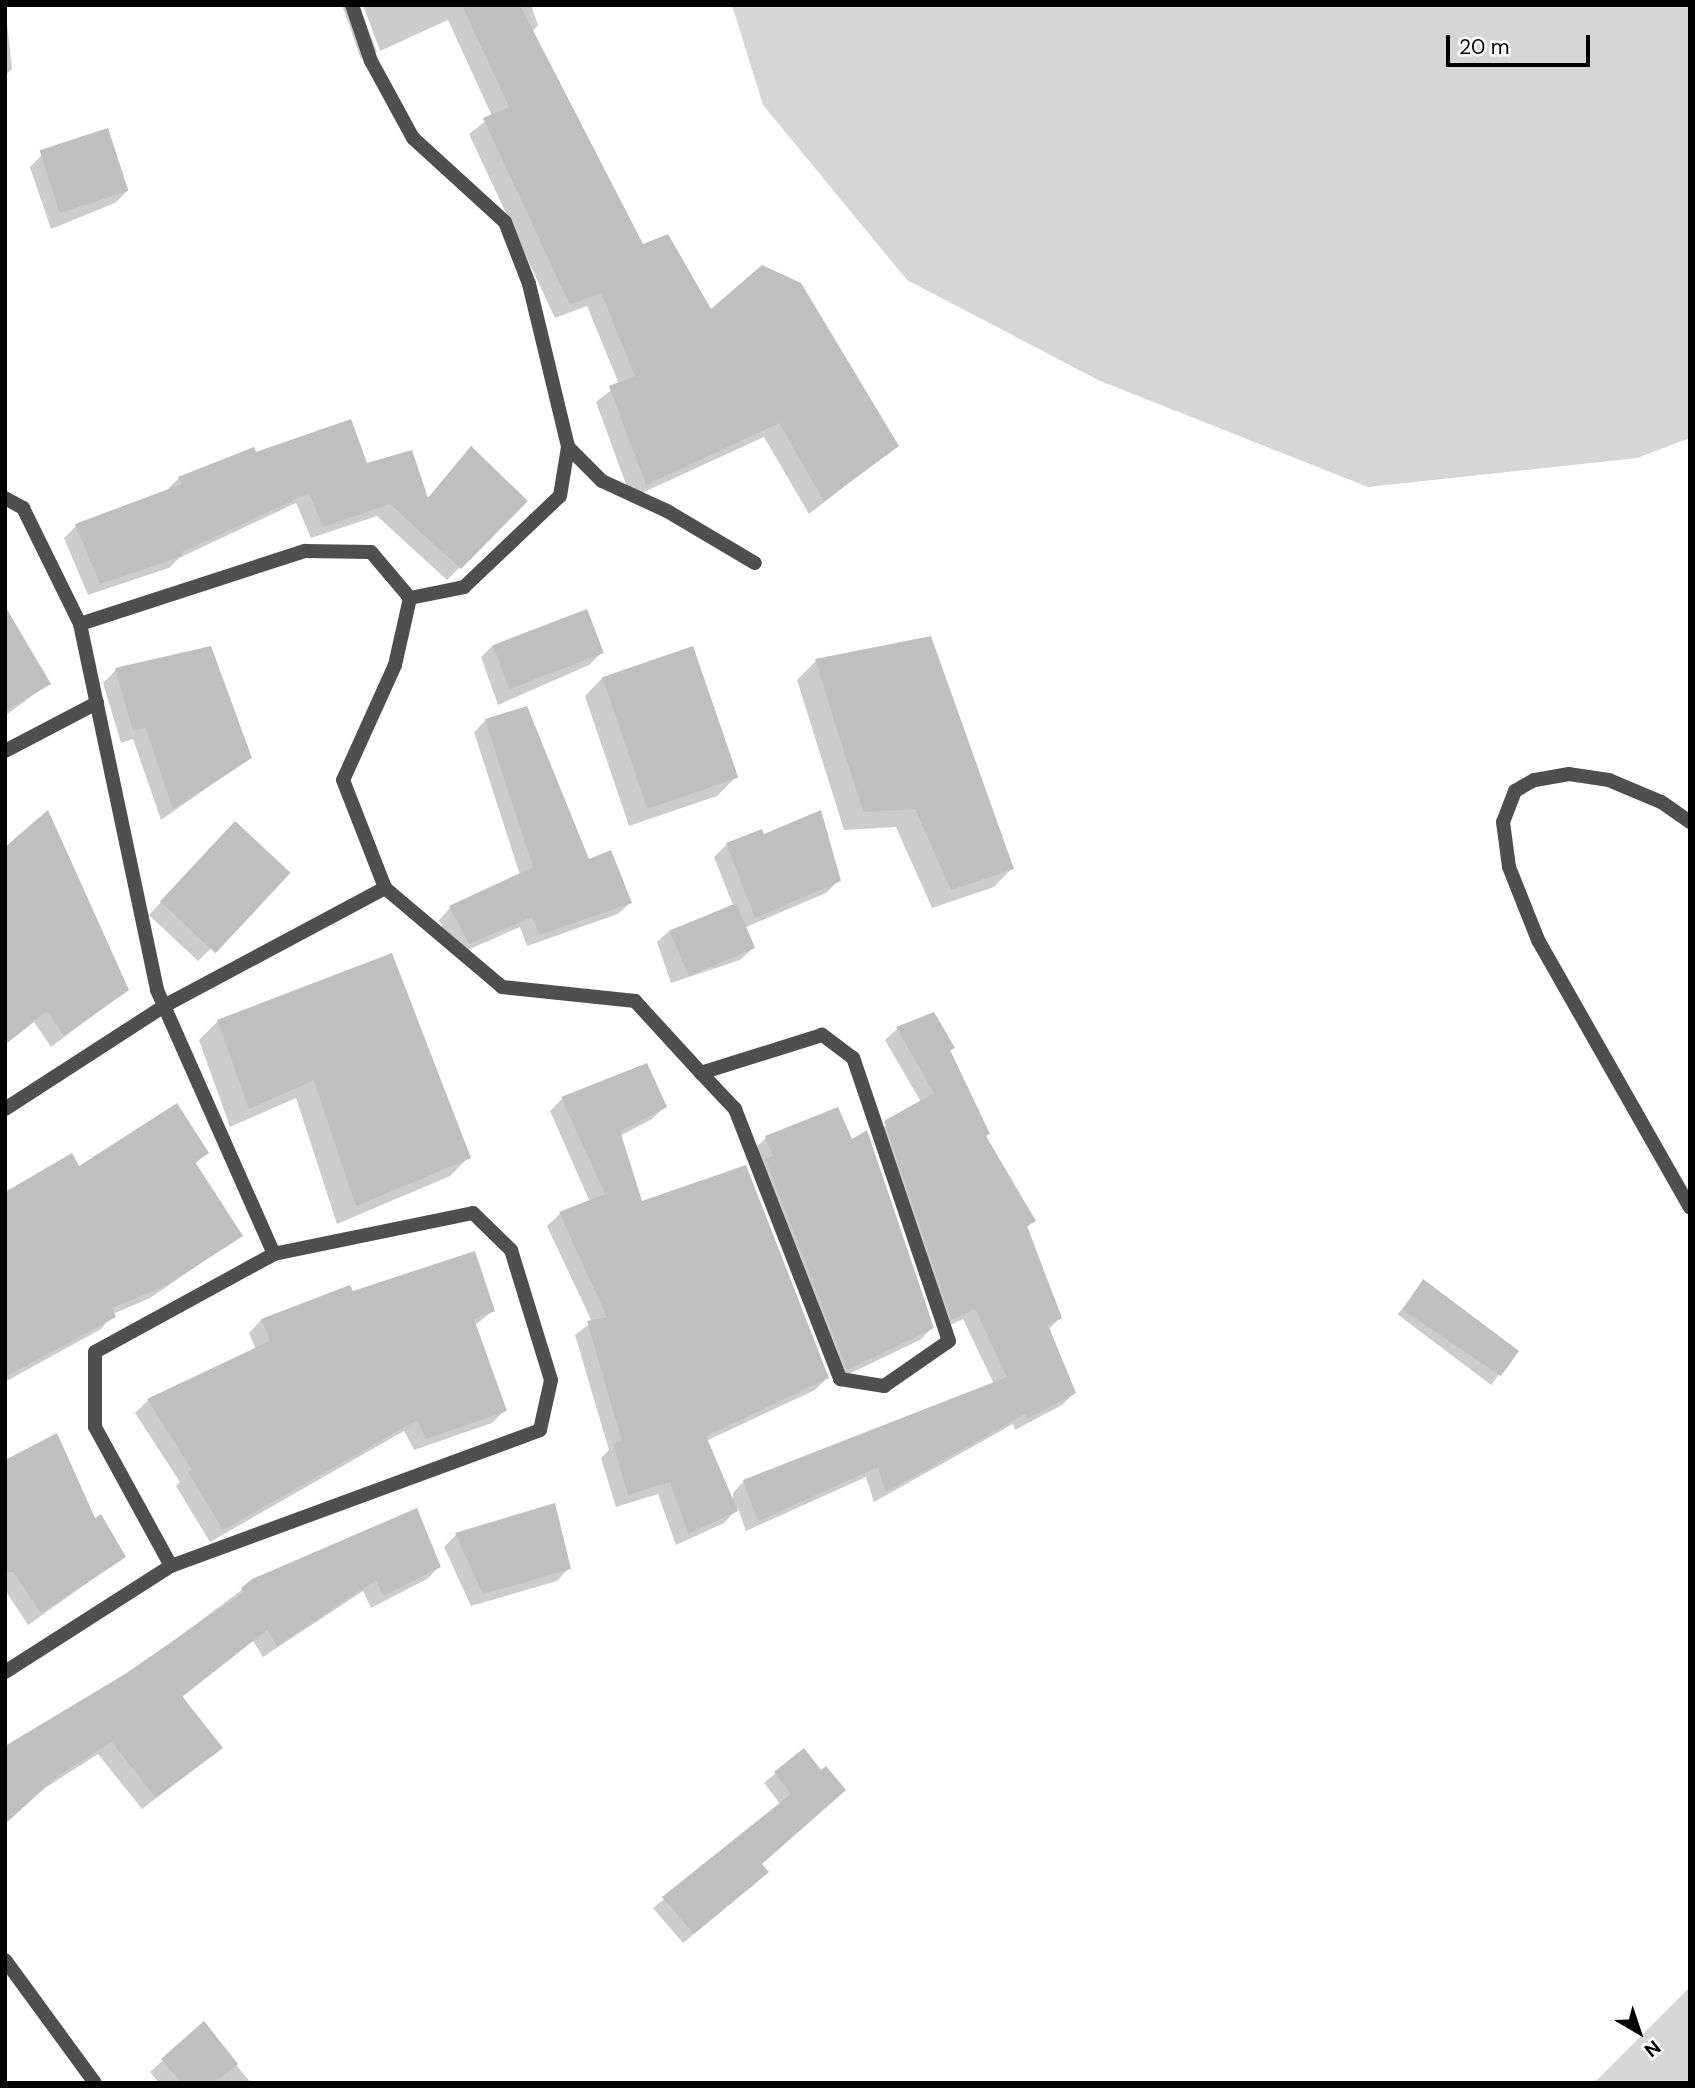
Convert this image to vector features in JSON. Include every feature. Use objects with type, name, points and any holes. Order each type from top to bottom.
[{"type":"street","points":[[352,5],[371,61],[413,138],[505,222],[529,284],[568,447],[560,496],[464,587],[410,598]]},
{"type":"street","points":[[568,447],[602,481],[667,511],[755,563]]},
{"type":"street","points":[[5,498],[23,508],[80,624],[164,1006],[274,1254]]},
{"type":"street","points":[[80,624],[305,551],[371,552],[410,598]]},
{"type":"street","points":[[410,598],[395,664],[342,779],[385,888],[502,988],[635,1001],[701,1073],[736,1109],[839,1379],[884,1386],[949,1341],[853,1058],[822,1035],[701,1073]]},
{"type":"street","points":[[5,751],[97,703]]},
{"type":"street","points":[[1690,822],[1661,802],[1609,780],[1569,774],[1534,780],[1515,791],[1503,822],[1509,867],[1538,940],[1690,1208]]},
{"type":"street","points":[[5,1109],[164,1006],[385,888]]},
{"type":"street","points":[[5,1672],[171,1566],[540,1430],[551,1380],[511,1250],[473,1213],[274,1254],[95,1352],[95,1427],[171,1566]]},
{"type":"street","points":[[5,1960],[95,2083]]},
{"type":"shaded area","points":[[732,5],[1690,5],[1690,438],[1637,458],[1368,487],[1098,380],[907,280],[763,105]]},
{"type":"shaded area","points":[[1690,1987],[1690,2083],[1594,2083]]},
{"type":"building","points":[[462,5],[520,5],[643,244],[668,234],[711,309],[762,265],[801,283],[899,446],[824,501],[779,423],[646,485],[609,386],[635,376],[601,293],[570,305],[483,118],[509,107]]},
{"type":"building","points":[[108,128],[128,191],[60,213],[40,150]]},
{"type":"building","points":[[351,419],[367,463],[412,450],[428,498],[471,446],[528,501],[461,569],[390,504],[323,527],[309,493],[182,552],[183,556],[100,584],[75,524],[182,484],[178,477],[254,447],[256,452]]},
{"type":"building","points":[[5,606],[51,684],[5,711]]},
{"type":"building","points":[[587,609],[604,653],[510,689],[493,645]]},
{"type":"building","points":[[931,636],[1014,869],[951,890],[915,809],[863,812],[815,659]]},
{"type":"building","points":[[211,646],[252,758],[173,809],[146,728],[133,731],[115,668]]},
{"type":"building","points":[[693,646],[738,777],[647,809],[602,677]]},
{"type":"building","points":[[527,706],[589,859],[611,850],[632,903],[539,935],[532,917],[469,944],[449,906],[533,867],[485,719]]},
{"type":"building","points":[[48,810],[129,990],[64,1036],[47,1011],[5,1044],[5,847]]},
{"type":"building","points":[[821,810],[841,881],[755,918],[726,843],[762,829],[764,834]]},
{"type":"building","points":[[235,821],[291,873],[216,953],[160,901]]},
{"type":"building","points":[[736,903],[755,948],[689,976],[670,931]]},
{"type":"building","points":[[392,953],[471,1158],[356,1206],[314,1080],[249,1109],[217,1020]]},
{"type":"building","points":[[934,1012],[955,1048],[950,1050],[990,1134],[986,1136],[1036,1221],[1027,1226],[1062,1318],[1048,1325],[1076,1393],[1027,1419],[1025,1414],[886,1492],[878,1467],[758,1521],[743,1480],[1007,1377],[975,1309],[952,1320],[884,1121],[934,1093],[896,1027]]},
{"type":"building","points":[[647,1063],[667,1107],[620,1131],[642,1201],[746,1165],[829,1378],[706,1436],[738,1511],[688,1534],[670,1482],[628,1495],[613,1444],[622,1441],[587,1321],[607,1317],[559,1212],[605,1194],[561,1097]]},
{"type":"building","points":[[177,1103],[209,1153],[195,1162],[243,1236],[165,1286],[112,1308],[116,1317],[5,1377],[5,1192],[72,1153],[79,1166]]},
{"type":"building","points":[[838,1107],[852,1139],[867,1130],[934,1328],[847,1370],[765,1158],[773,1156],[765,1136]]},
{"type":"building","points":[[475,1251],[495,1311],[474,1319],[507,1411],[426,1439],[417,1420],[223,1530],[188,1472],[192,1470],[147,1399],[270,1341],[261,1319],[350,1285],[353,1291]]},
{"type":"building","points":[[1423,1279],[1519,1351],[1501,1376],[1403,1310]]},
{"type":"building","points":[[57,1433],[95,1518],[101,1514],[126,1557],[41,1613],[13,1572],[5,1572],[5,1460]]},
{"type":"building","points":[[555,1503],[571,1569],[483,1594],[455,1533]]},
{"type":"building","points":[[417,1508],[441,1567],[383,1596],[376,1580],[277,1646],[267,1630],[182,1696],[223,1748],[156,1798],[112,1742],[59,1775],[5,1824],[5,1746],[125,1674],[244,1592],[241,1588],[252,1579]]},
{"type":"building","points":[[804,1748],[821,1770],[826,1766],[846,1790],[762,1864],[769,1872],[694,1934],[662,1897],[791,1794],[774,1772]]},
{"type":"building","points":[[204,2021],[238,2064],[214,2083],[181,2083],[161,2059]]}]
